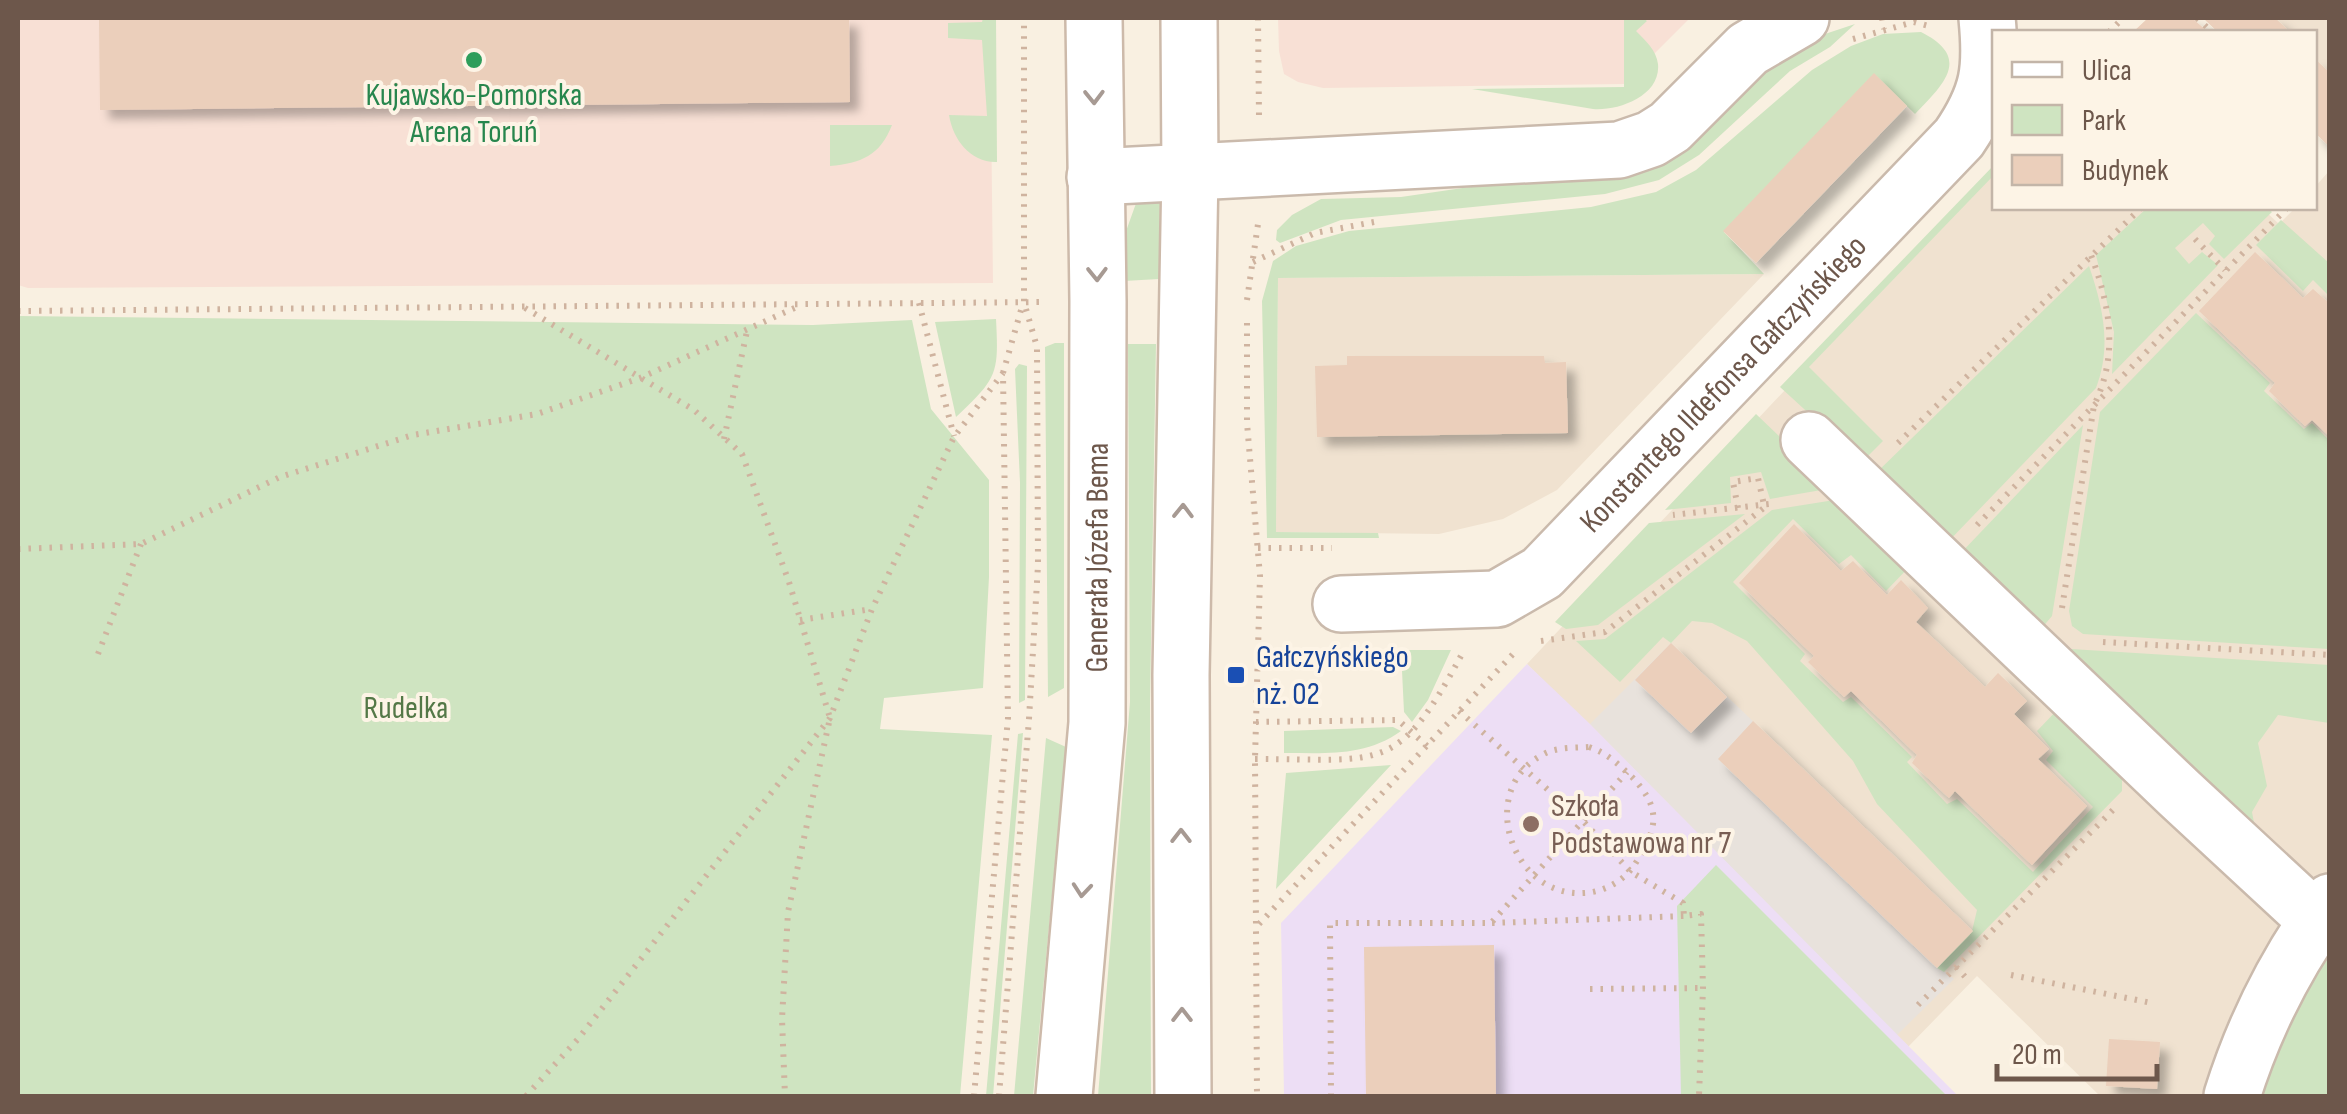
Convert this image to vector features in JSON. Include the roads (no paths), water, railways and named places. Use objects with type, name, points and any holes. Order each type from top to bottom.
[{"type":"street","name":"Generała Józefa Bema","points":[[1064,1096],[1098,724],[1094,18]]},
{"type":"street","points":[[1183,1096],[1180,675],[1190,171],[1189,18]]},
{"type":"street","points":[[1095,177],[1619,150],[1651,139],[1670,127],[1748,49],[1802,18]]},
{"type":"street","name":"Konstantego Ildefonsa Gałczyńskiego","points":[[1342,604],[1508,623],[1542,573],[1960,138],[1980,105],[1989,75],[1967,28]]},
{"type":"street","points":[[1810,440],[2130,746],[2323,911],[2280,978],[2255,1031],[2232,1096]]},
{"type":"place","name":"Kujawsko-Pomorska Arena Toruń","points":[[474,60]]},
{"type":"place","name":"Gałczyńskiego nż. 02","points":[[1236,675]]},
{"type":"place","name":"Szkoła Podstawowa nr 7","points":[[1531,824]]},
{"type":"park label","name":"Rudelka","points":[[406,708]]}]
